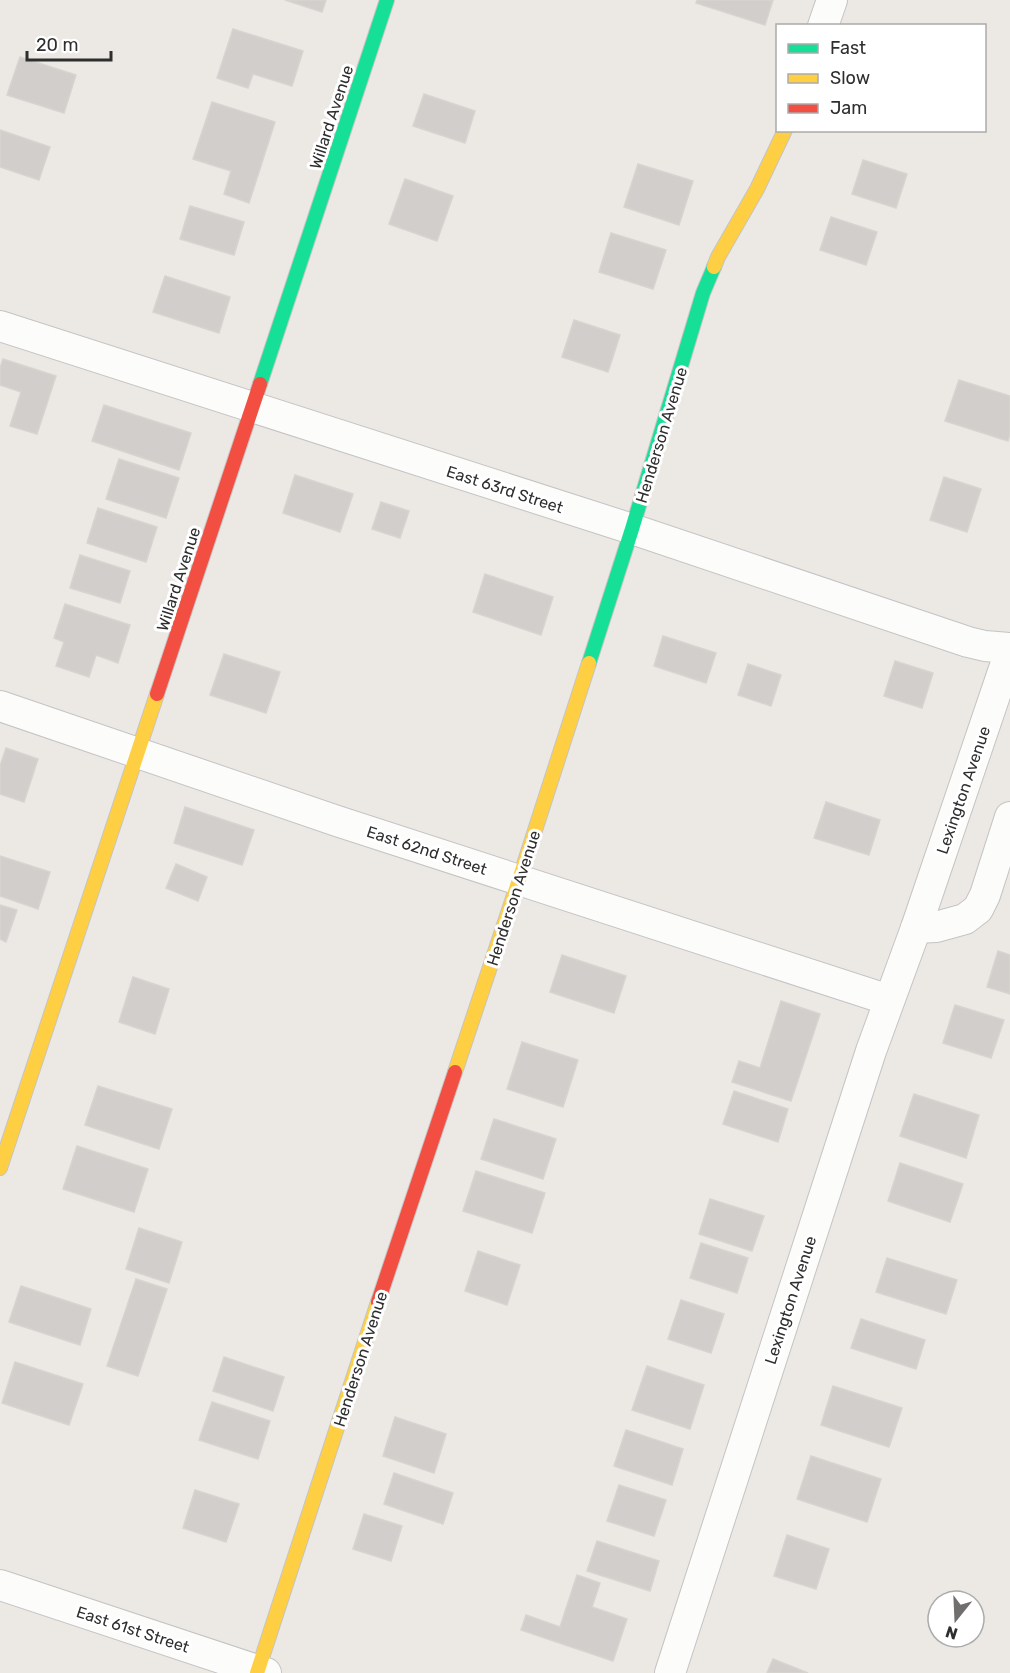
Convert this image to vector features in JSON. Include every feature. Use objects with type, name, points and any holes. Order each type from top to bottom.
[{"type":"street","name":"Willard Avenue","points":[[0,1168],[387,0]]},
{"type":"street","points":[[824,24],[832,0]]},
{"type":"street","name":"Henderson Avenue","points":[[260,1672],[359,1359],[519,880],[632,530],[703,293],[718,258],[757,189],[784,132]]},
{"type":"street","name":"East 63rd Street","points":[[0,326],[632,530],[968,642],[1010,650]]},
{"type":"street","name":"Lexington Avenue","points":[[670,1673],[867,1063],[916,928],[1010,650]]},
{"type":"street","name":"East 62nd Street","points":[[0,706],[337,821],[890,1000]]},
{"type":"street","points":[[916,928],[936,927],[965,919],[978,909],[985,895],[1010,817]]},
{"type":"street","name":"East 61st Street","points":[[0,1585],[260,1672]]},
{"type":"building","points":[[285,0],[326,0],[322,12]]},
{"type":"building","points":[[697,0],[773,0],[765,25],[696,3]]},
{"type":"building","points":[[233,29],[303,51],[292,86],[253,74],[248,88],[217,78]]},
{"type":"building","points":[[20,57],[76,75],[64,113],[7,95]]},
{"type":"building","points":[[424,94],[475,111],[465,143],[413,126]]},
{"type":"building","points":[[212,102],[275,122],[249,203],[224,194],[231,171],[193,159]]},
{"type":"building","points":[[0,130],[50,147],[39,180],[0,167]]},
{"type":"building","points":[[863,160],[907,174],[896,208],[852,194]]},
{"type":"building","points":[[638,164],[693,181],[679,225],[624,207]]},
{"type":"building","points":[[405,179],[453,196],[437,241],[389,224]]},
{"type":"building","points":[[190,206],[244,222],[234,255],[180,239]]},
{"type":"building","points":[[831,217],[877,232],[866,265],[820,250]]},
{"type":"building","points":[[611,233],[666,250],[653,289],[599,272]]},
{"type":"building","points":[[165,276],[230,297],[219,333],[153,312]]},
{"type":"building","points":[[574,320],[620,335],[608,372],[562,357]]},
{"type":"building","points":[[3,359],[56,376],[37,434],[10,426],[21,392],[0,385],[0,368]]},
{"type":"building","points":[[959,380],[1010,396],[1008,441],[945,421]]},
{"type":"building","points":[[104,405],[191,433],[179,470],[92,441]]},
{"type":"building","points":[[119,459],[179,478],[166,518],[106,499]]},
{"type":"building","points":[[295,475],[353,494],[340,532],[283,513]]},
{"type":"building","points":[[944,477],[981,489],[967,532],[930,520]]},
{"type":"building","points":[[381,502],[409,511],[400,538],[372,529]]},
{"type":"building","points":[[98,508],[157,527],[146,562],[87,543]]},
{"type":"building","points":[[80,555],[130,571],[120,603],[70,588]]},
{"type":"building","points":[[485,574],[553,597],[541,635],[473,612]]},
{"type":"building","points":[[65,604],[130,625],[118,663],[96,655],[89,677],[56,666],[64,642],[54,638]]},
{"type":"building","points":[[663,636],[716,653],[706,683],[654,666]]},
{"type":"building","points":[[224,654],[280,672],[266,713],[210,695]]},
{"type":"building","points":[[895,661],[933,673],[922,708],[884,696]]},
{"type":"building","points":[[748,664],[781,675],[771,706],[738,695]]},
{"type":"building","points":[[6,748],[38,759],[24,802],[0,794],[0,766]]},
{"type":"building","points":[[826,802],[880,820],[869,855],[814,838]]},
{"type":"building","points":[[185,807],[254,830],[242,865],[174,843]]},
{"type":"building","points":[[0,856],[50,872],[38,909],[0,896]]},
{"type":"building","points":[[176,864],[207,877],[198,901],[166,888]]},
{"type":"building","points":[[0,905],[17,910],[6,942],[0,939]]},
{"type":"building","points":[[998,951],[1010,955],[1010,994],[987,987]]},
{"type":"building","points":[[562,955],[626,976],[614,1013],[550,992]]},
{"type":"building","points":[[133,977],[169,989],[155,1034],[119,1022]]},
{"type":"building","points":[[781,1001],[820,1014],[791,1101],[732,1082],[739,1061],[760,1068]]},
{"type":"building","points":[[955,1005],[1004,1020],[991,1058],[943,1043]]},
{"type":"building","points":[[522,1042],[578,1060],[563,1107],[507,1089]]},
{"type":"building","points":[[98,1086],[172,1109],[159,1149],[85,1125]]},
{"type":"building","points":[[734,1091],[788,1109],[778,1142],[723,1124]]},
{"type":"building","points":[[914,1094],[979,1115],[966,1158],[900,1136]]},
{"type":"building","points":[[494,1119],[556,1139],[543,1179],[481,1159]]},
{"type":"building","points":[[77,1146],[148,1169],[134,1212],[63,1189]]},
{"type":"building","points":[[900,1163],[963,1184],[950,1222],[888,1201]]},
{"type":"building","points":[[476,1171],[545,1193],[532,1233],[463,1211]]},
{"type":"building","points":[[710,1199],[764,1216],[752,1251],[699,1234]]},
{"type":"building","points":[[139,1228],[182,1242],[169,1283],[126,1269]]},
{"type":"building","points":[[701,1243],[748,1258],[737,1293],[690,1278]]},
{"type":"building","points":[[478,1251],[520,1265],[507,1305],[465,1291]]},
{"type":"building","points":[[887,1258],[957,1280],[946,1314],[876,1292]]},
{"type":"building","points":[[136,1279],[167,1289],[138,1376],[107,1366]]},
{"type":"building","points":[[21,1286],[91,1309],[80,1345],[9,1322]]},
{"type":"building","points":[[681,1300],[724,1314],[711,1353],[668,1339]]},
{"type":"building","points":[[861,1319],[925,1340],[916,1369],[851,1348]]},
{"type":"building","points":[[224,1357],[284,1377],[273,1411],[213,1391]]},
{"type":"building","points":[[15,1362],[83,1384],[69,1425],[2,1403]]},
{"type":"building","points":[[647,1366],[704,1385],[690,1429],[632,1410]]},
{"type":"building","points":[[833,1386],[902,1408],[889,1447],[821,1425]]},
{"type":"building","points":[[212,1402],[270,1421],[258,1459],[199,1440]]},
{"type":"building","points":[[395,1417],[446,1434],[434,1473],[383,1456]]},
{"type":"building","points":[[626,1430],[683,1449],[672,1485],[614,1466]]},
{"type":"building","points":[[811,1456],[881,1479],[867,1522],[797,1499]]},
{"type":"building","points":[[394,1473],[453,1493],[443,1524],[384,1504]]},
{"type":"building","points":[[619,1485],[666,1500],[654,1536],[607,1521]]},
{"type":"building","points":[[195,1490],[239,1504],[226,1542],[183,1528]]},
{"type":"building","points":[[364,1514],[402,1526],[391,1561],[353,1549]]},
{"type":"building","points":[[787,1535],[829,1549],[816,1589],[774,1576]]},
{"type":"building","points":[[597,1541],[659,1561],[650,1591],[587,1571]]},
{"type":"building","points":[[577,1575],[600,1583],[592,1607],[627,1619],[613,1661],[521,1630],[526,1615],[560,1627]]},
{"type":"building","points":[[773,1659],[808,1673],[767,1673]]},
{"type":"traffic: fast","points":[[260,384],[387,0]]},
{"type":"traffic: fast","points":[[589,663],[703,293],[714,267]]},
{"type":"traffic: slow","points":[[714,267],[757,189],[784,132]]},
{"type":"traffic: slow","points":[[455,1072],[589,663]]},
{"type":"traffic: slow","points":[[0,1168],[157,694]]},
{"type":"traffic: slow","points":[[257,1673],[378,1302]]},
{"type":"traffic: jam","points":[[157,694],[260,384]]},
{"type":"traffic: jam","points":[[378,1302],[455,1072]]}]
